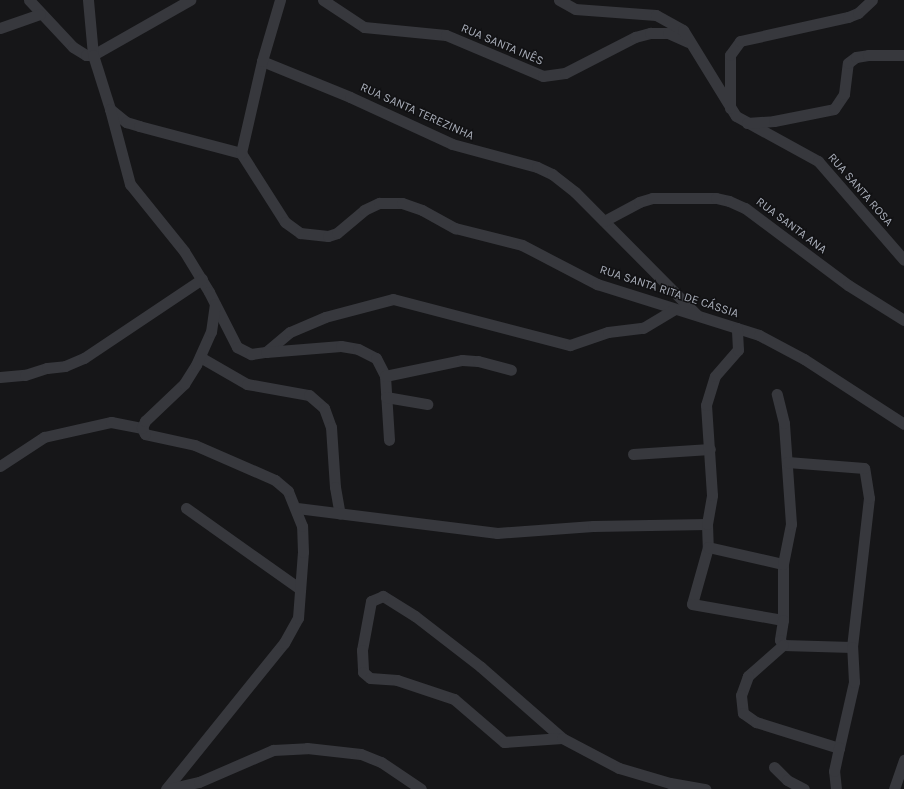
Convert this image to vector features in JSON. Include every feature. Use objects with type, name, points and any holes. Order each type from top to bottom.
[{"type":"street","points":[[29,0],[40,14],[73,47],[86,55],[93,55],[190,0]]},
{"type":"street","points":[[88,0],[93,55],[130,184],[184,251],[202,279],[237,347],[251,354],[341,346],[358,349],[376,358],[385,376],[389,440]]},
{"type":"street","points":[[110,110],[126,122],[241,153],[262,61],[280,0]]},
{"type":"street","name":"RUA SANTA INÊS","points":[[323,0],[364,26],[446,35],[543,76],[565,73],[635,37],[650,33],[668,32],[692,44]]},
{"type":"street","name":"RUA SANTA ROSA","points":[[559,0],[575,9],[656,15],[682,30],[730,108],[746,123],[778,138],[818,161],[904,260]]},
{"type":"street","points":[[730,108],[730,55],[740,42],[848,17],[858,13],[872,0]]},
{"type":"street","points":[[0,28],[40,14]]},
{"type":"street","points":[[746,123],[774,121],[834,108],[844,94],[848,63],[856,57],[868,55],[904,55]]},
{"type":"street","name":"RUA SANTA TEREZINHA","points":[[262,61],[350,96],[452,144],[546,171],[566,183],[698,316]]},
{"type":"street","name":"RUA SANTA RITA DE CÁSSIA","points":[[241,153],[285,222],[300,234],[328,236],[337,233],[364,210],[379,203],[402,204],[422,210],[454,228],[522,245],[597,284],[737,328],[785,348],[904,424]]},
{"type":"street","name":"RUA SANTA ANA","points":[[604,221],[639,202],[652,198],[716,198],[729,202],[745,208],[848,285],[904,320]]},
{"type":"street","points":[[0,377],[25,375],[47,368],[64,366],[84,358],[202,279]]},
{"type":"street","points":[[266,352],[290,332],[325,317],[393,299],[570,345],[608,332],[643,328],[675,309]]},
{"type":"street","points":[[142,428],[145,421],[184,384],[200,357],[211,332],[215,304]]},
{"type":"street","points":[[737,328],[738,350],[715,376],[706,405],[712,496],[707,524],[708,547],[692,604],[783,620]]},
{"type":"street","points":[[200,357],[247,384],[309,395],[324,408],[331,427],[335,487],[340,514]]},
{"type":"street","points":[[385,376],[462,360],[478,361],[511,370]]},
{"type":"street","points":[[777,394],[784,423],[791,524],[783,564],[783,620],[780,640],[783,645]]},
{"type":"street","points":[[386,397],[427,404]]},
{"type":"street","points":[[0,466],[44,437],[111,422],[142,428],[146,434],[195,445],[276,480],[288,491],[297,508],[302,526],[303,552],[298,618],[284,643],[167,789]]},
{"type":"street","points":[[633,454],[710,449]]},
{"type":"street","points":[[787,462],[864,468],[869,498],[867,532],[852,647],[854,682],[834,771],[836,789]]},
{"type":"street","points":[[186,508],[300,590]]},
{"type":"street","points":[[297,508],[497,533],[593,526],[707,524]]},
{"type":"street","points":[[708,547],[783,564]]},
{"type":"street","points":[[562,738],[504,742],[454,699],[398,680],[370,678],[363,672],[362,650],[371,601],[383,596],[415,616],[481,668],[562,738],[619,768],[670,783],[705,789]]},
{"type":"street","points":[[839,748],[756,722],[743,712],[741,695],[748,676],[783,645],[852,647]]},
{"type":"street","points":[[167,789],[198,782],[273,750],[307,748],[361,754],[382,762],[421,789]]},
{"type":"street","points":[[894,789],[904,760]]},
{"type":"street","points":[[774,766],[787,780],[804,789]]}]
